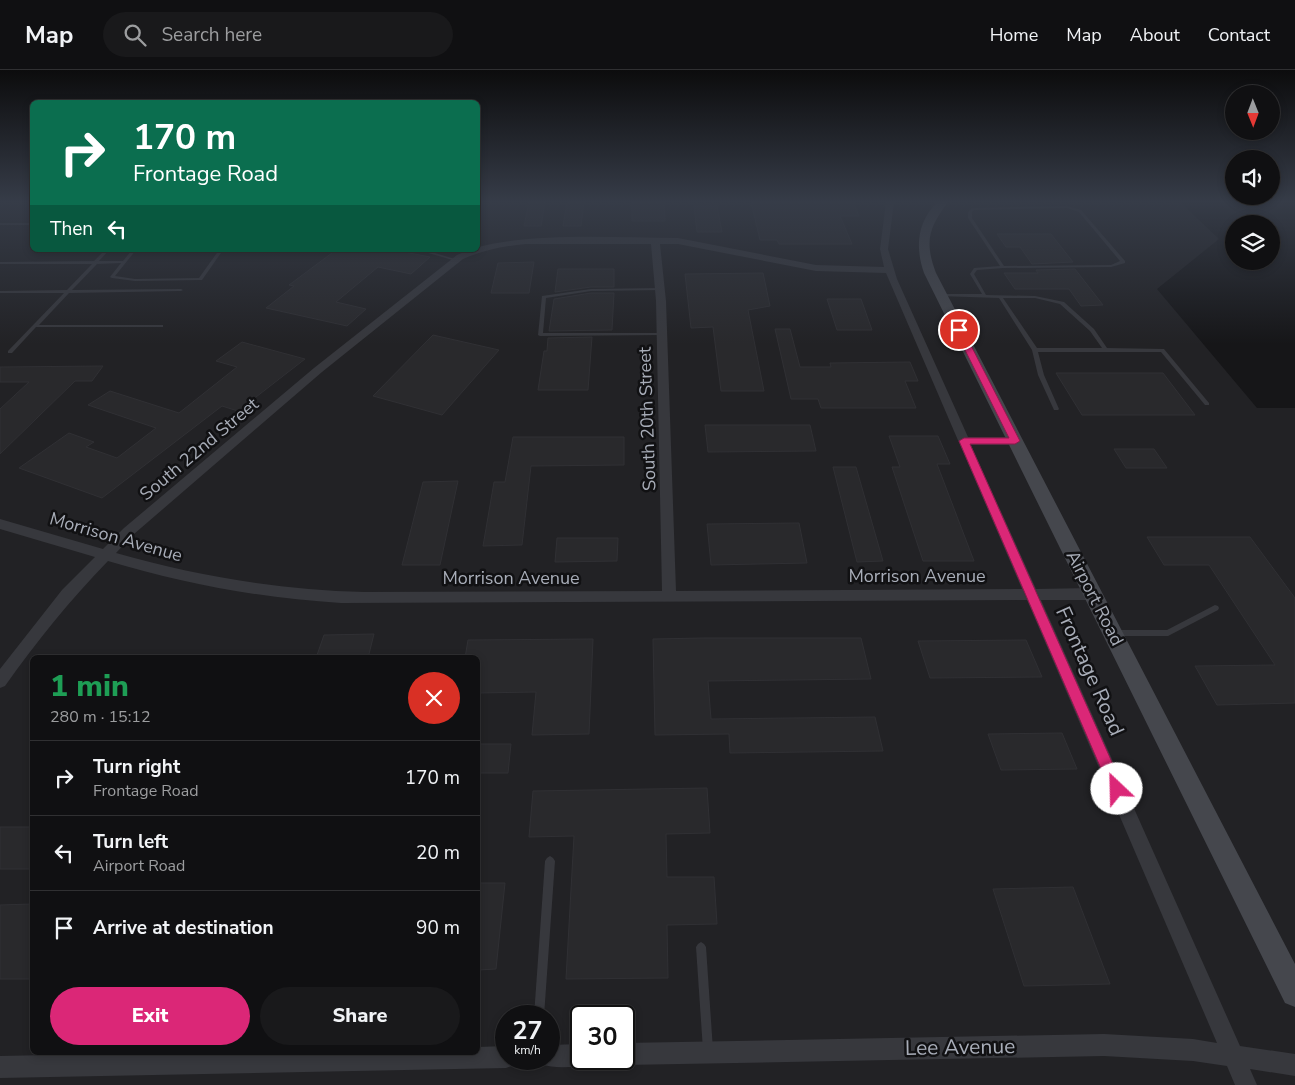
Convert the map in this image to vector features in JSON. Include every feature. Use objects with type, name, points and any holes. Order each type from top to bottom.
[{"type":"main road","name":"Airport Road","points":[[924,249],[928,268],[941,295],[1295,993]]},
{"type":"street","name":"South 20th Street","points":[[656,249],[662,334],[669,596]]},
{"type":"street","name":"South 22nd Street","points":[[722,249],[816,268],[888,270]]},
{"type":"street","name":"Frontage Road","points":[[885,249],[888,270],[1246,1085]]},
{"type":"street","name":"South 22nd Street","points":[[0,681],[49,616],[129,531],[318,370],[456,260],[473,252]]},
{"type":"street","points":[[964,441],[1015,441]]},
{"type":"street","name":"Morrison Avenue","points":[[0,524],[208,582],[305,596],[364,598],[1093,594]]},
{"type":"street","name":"Lee Avenue","points":[[635,1054],[1104,1045],[1194,1050],[1295,1065]]},
{"type":"street","points":[[0,1067],[495,1057]]},
{"type":"lane","points":[[991,249],[1003,267]]},
{"type":"lane","points":[[985,296],[972,274],[976,269],[1111,266],[1124,262],[1113,249]]},
{"type":"lane","points":[[10,352],[104,252]]},
{"type":"lane","points":[[132,252],[112,277],[135,280],[200,279],[220,252]]},
{"type":"lane","points":[[427,252],[456,260]]},
{"type":"lane","points":[[0,263],[123,262]]},
{"type":"lane","points":[[660,289],[591,290],[544,297],[540,335],[662,334]]},
{"type":"lane","points":[[0,292],[181,290]]},
{"type":"lane","points":[[941,295],[1035,297],[1062,303],[1092,330],[1106,350]]},
{"type":"lane","points":[[1000,296],[1035,350],[1041,375],[1056,409]]},
{"type":"lane","points":[[35,326],[161,326]]},
{"type":"lane","points":[[1035,350],[1162,350],[1207,404]]},
{"type":"lane","points":[[1112,633],[1168,633],[1215,608]]},
{"type":"lane","points":[[540,1005],[550,862]]},
{"type":"lane","points":[[701,947],[708,1052]]},
{"type":"shaded area","points":[[0,249],[30,249],[30,252],[480,252],[480,249],[1206,249],[1157,289],[1257,408],[1295,408],[1295,1085],[0,1085]]},
{"type":"building","points":[[1022,249],[1063,249],[1073,262],[1032,264]]},
{"type":"building","points":[[333,252],[404,252],[430,257],[411,274],[378,267],[336,302],[366,309],[347,326],[266,308],[294,286],[289,285]]},
{"type":"building","points":[[534,262],[529,293],[491,293],[498,263]]},
{"type":"building","points":[[558,269],[614,269],[614,287],[591,287],[555,292]]},
{"type":"building","points":[[1075,269],[1103,305],[1081,306],[1069,289],[1015,289],[1004,273],[1038,273],[1036,270]]},
{"type":"building","points":[[763,273],[770,306],[748,310],[764,391],[721,391],[713,327],[691,328],[685,274]]},
{"type":"building","points":[[591,293],[614,293],[612,330],[549,331],[554,299]]},
{"type":"building","points":[[827,299],[861,299],[872,330],[837,330]]},
{"type":"building","points":[[775,329],[790,329],[800,367],[831,367],[830,363],[910,362],[918,381],[905,381],[916,408],[821,408],[818,399],[791,399]]},
{"type":"building","points":[[433,335],[499,350],[442,415],[373,396]]},
{"type":"building","points":[[592,337],[588,390],[538,390],[548,338]]},
{"type":"building","points":[[242,342],[305,359],[238,411],[222,406],[102,498],[19,468],[69,433],[94,442],[86,447],[117,458],[156,428],[88,405],[110,391],[179,413],[237,367],[216,361]]},
{"type":"building","points":[[103,366],[92,381],[75,381],[0,454],[0,409],[29,382],[0,382],[0,367]]},
{"type":"building","points":[[1056,373],[1163,373],[1195,415],[1082,415]]},
{"type":"building","points":[[705,425],[810,425],[816,451],[708,452]]},
{"type":"building","points":[[889,436],[938,436],[950,464],[937,464],[974,561],[923,561],[892,467],[900,467]]},
{"type":"building","points":[[513,437],[624,437],[624,465],[531,466],[522,545],[483,546],[494,482],[505,482]]},
{"type":"building","points":[[1114,449],[1154,449],[1167,468],[1126,468]]},
{"type":"building","points":[[833,467],[856,467],[883,561],[857,562]]},
{"type":"building","points":[[458,481],[440,565],[402,565],[423,482]]},
{"type":"building","points":[[799,523],[807,563],[711,565],[707,524]]},
{"type":"building","points":[[1147,537],[1250,537],[1295,598],[1295,703],[1217,705],[1195,666],[1275,665],[1209,565],[1164,565]]},
{"type":"building","points":[[557,538],[618,538],[617,561],[555,562]]},
{"type":"building","points":[[374,634],[369,655],[317,655],[324,635]]},
{"type":"building","points":[[861,638],[871,679],[708,681],[711,719],[875,717],[883,751],[730,753],[729,734],[655,735],[653,639]]},
{"type":"building","points":[[593,639],[589,734],[532,735],[536,692],[480,693],[480,655],[466,655],[468,640]]},
{"type":"building","points":[[1026,640],[1042,677],[930,678],[918,641]]},
{"type":"building","points":[[1062,733],[1077,769],[1001,770],[988,734]]},
{"type":"building","points":[[480,744],[511,744],[508,773],[480,773]]},
{"type":"building","points":[[707,788],[710,833],[666,834],[667,877],[714,877],[717,924],[667,925],[668,978],[566,979],[574,836],[529,837],[533,791]]},
{"type":"building","points":[[0,827],[30,827],[30,869],[0,869]]},
{"type":"building","points":[[480,883],[505,883],[496,969],[480,970]]},
{"type":"building","points":[[1073,887],[1110,984],[1024,986],[993,889]]},
{"type":"building","points":[[30,904],[30,979],[0,979],[0,905]]},
{"type":"route","points":[[959,330],[1015,441],[964,441],[1117,789]]}]
